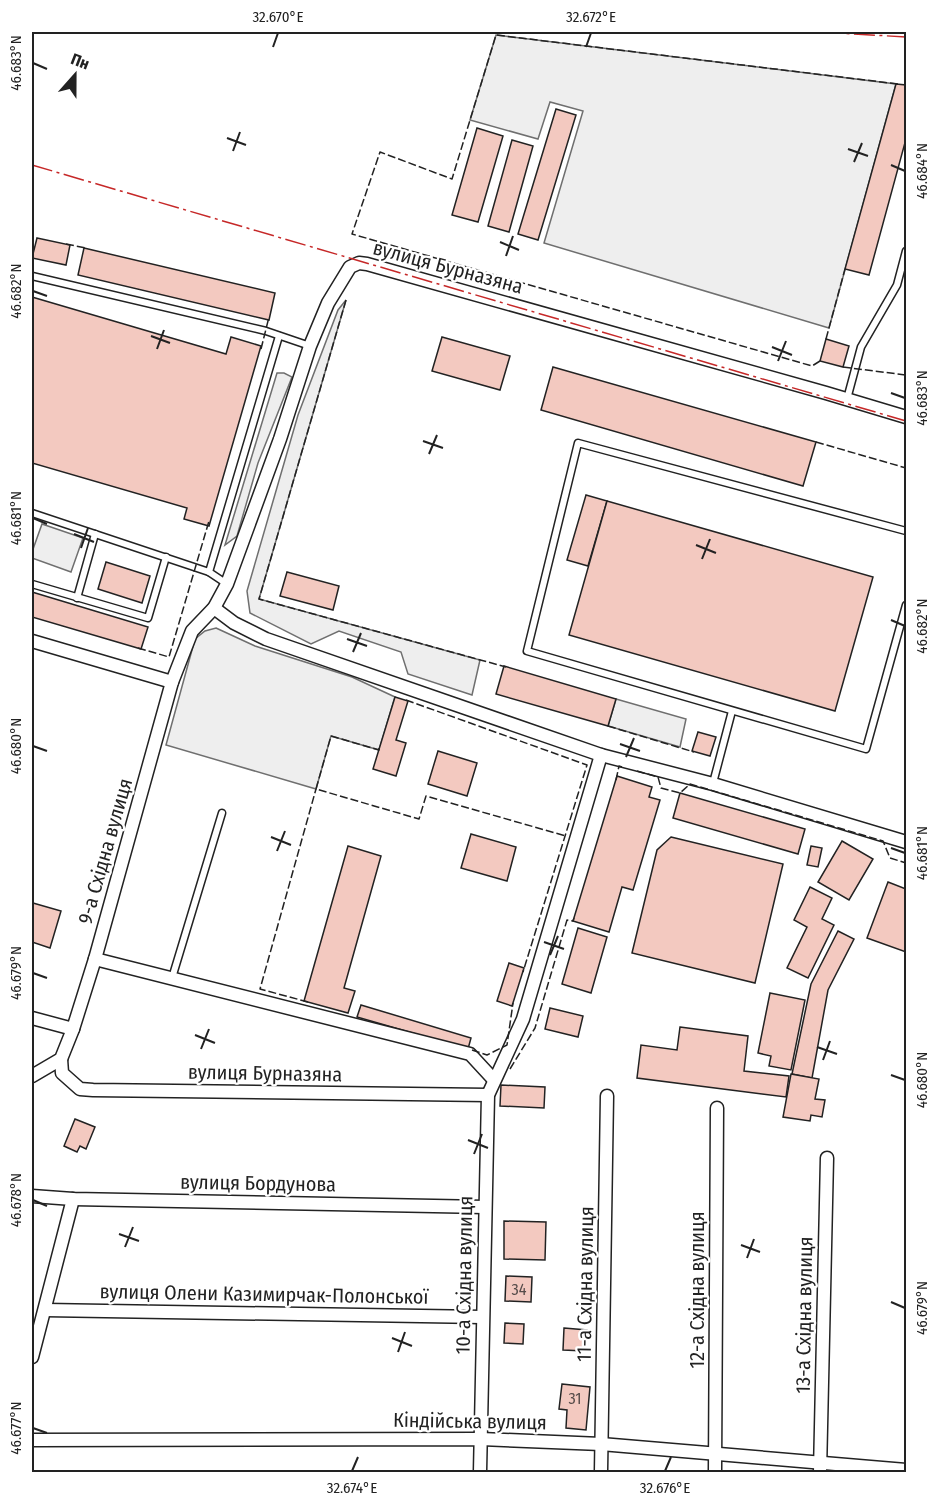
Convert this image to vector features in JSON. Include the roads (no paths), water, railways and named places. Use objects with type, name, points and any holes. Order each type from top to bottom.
[{"type":"street","name":"вулиця Бурназяна","points":[[172,682],[192,632],[214,608],[227,584],[276,449],[310,346],[328,303],[347,270],[355,264],[367,264],[906,417]]},
{"type":"street","points":[[214,608],[234,623],[266,639],[601,755],[713,784],[906,842]]},
{"type":"street","points":[[32,641],[172,682]]},
{"type":"street","name":"9-а Східна вулиця","points":[[61,1059],[95,959],[172,682]]},
{"type":"street","name":"10-а Східна вулиця","points":[[480,1473],[488,1095],[523,1019],[601,755]]},
{"type":"street","points":[[95,959],[470,1054],[494,1080]]},
{"type":"street","points":[[32,1018],[73,1029]]},
{"type":"street","name":"вулиця Бурназяна","points":[[61,1059],[62,1073],[80,1089],[488,1095]]},
{"type":"street","points":[[32,1076],[61,1059]]},
{"type":"street","name":"11-а Східна вулиця","points":[[601,1473],[608,1096]]},
{"type":"street","name":"12-а Східна вулиця","points":[[715,1473],[717,1108]]},
{"type":"street","name":"13-а Східна вулиця","points":[[820,1468],[827,1158]]},
{"type":"street","name":"вулиця Бордунова","points":[[32,1196],[73,1199],[485,1207]]},
{"type":"street","points":[[32,1357],[73,1199]]},
{"type":"street","name":"вулиця Олени Казимирчак-Полонської","points":[[45,1310],[482,1317]]},
{"type":"street","name":"Кіндійська вулиця","points":[[32,1440],[480,1439],[601,1444],[716,1453],[820,1468],[906,1470]]},
{"type":"lane","points":[[847,400],[861,347],[897,285],[906,251]]},
{"type":"lane","points":[[32,276],[279,336],[310,346]]},
{"type":"lane","points":[[209,572],[279,336]]},
{"type":"lane","points":[[906,531],[578,443],[527,651],[866,749],[906,605]]},
{"type":"lane","points":[[32,513],[209,572],[227,584]]},
{"type":"lane","points":[[77,598],[94,534]]},
{"type":"lane","points":[[32,585],[148,618],[166,557]]},
{"type":"lane","points":[[713,784],[732,711]]},
{"type":"lane","points":[[172,978],[222,813]]}]
